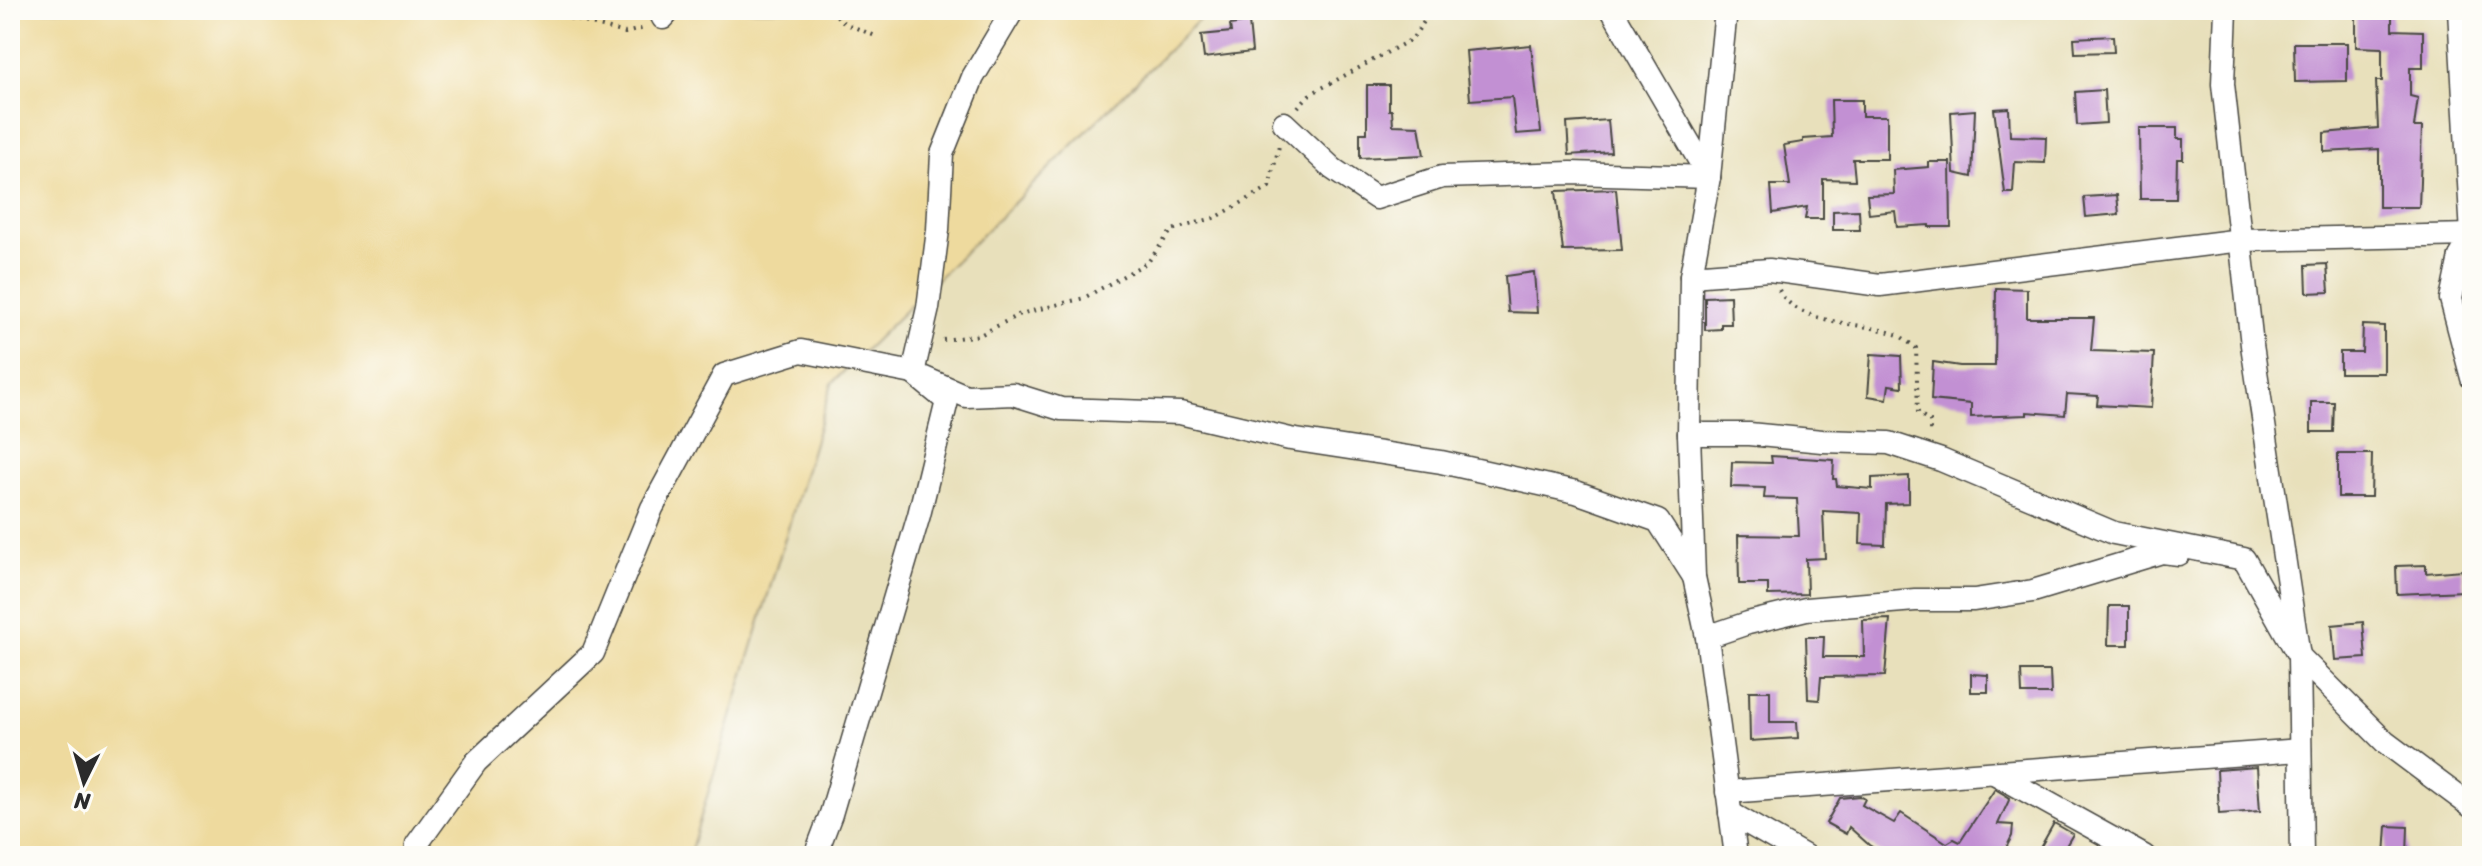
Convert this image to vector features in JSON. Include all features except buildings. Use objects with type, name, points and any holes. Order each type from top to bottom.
[{"type":"street","points":[[657,18],[663,18],[670,10]]},
{"type":"street","points":[[913,373],[928,308],[938,230],[942,154],[973,77],[1013,10]]},
{"type":"street","points":[[1612,10],[1709,177]]},
{"type":"street","points":[[1726,10],[1709,177],[1691,276],[1689,434],[1694,577],[1707,637],[1736,856]]},
{"type":"street","points":[[2226,10],[2223,84],[2252,345],[2299,656],[2302,856]]},
{"type":"street","points":[[2459,10],[2472,235],[2466,261],[2451,299],[2472,378]]},
{"type":"street","points":[[1284,123],[1333,169],[1376,198],[1442,177],[1571,173],[1709,177]]},
{"type":"street","points":[[1691,276],[1769,270],[1880,285],[2241,240],[2472,235]]},
{"type":"street","points":[[412,852],[476,762],[593,653],[652,508],[724,375],[801,351],[913,373],[966,396],[1013,394],[1061,409],[1180,413],[1290,439],[1441,462],[1576,492],[1658,521],[1694,577]]},
{"type":"street","points":[[815,856],[831,814],[919,515],[947,401],[913,373]]},
{"type":"street","points":[[1689,434],[1749,434],[1889,443],[1941,460],[2114,533],[2244,559],[2299,656],[2385,742],[2472,807]]},
{"type":"street","points":[[1707,637],[1806,609],[1915,600],[1974,600],[2033,591],[2162,552],[2244,559]]},
{"type":"street","points":[[1728,802],[1994,772],[2300,750]]},
{"type":"street","points":[[1994,772],[2144,856]]},
{"type":"street","points":[[1728,802],[1805,856]]},
{"type":"path","points":[[539,10],[625,33],[657,18]]},
{"type":"path","points":[[831,10],[844,23],[878,37]]},
{"type":"path","points":[[940,341],[980,335],[1020,314],[1084,298],[1148,262],[1172,230],[1217,217],[1269,187],[1284,123],[1309,95],[1412,39],[1432,10]]},
{"type":"path","points":[[1769,270],[1784,300],[1807,314],[1897,334],[1916,348],[1918,413],[1930,421],[1930,434],[1941,460]]},
{"type":"sand","points":[[10,10],[1209,10],[832,383],[689,856],[10,856]]}]
